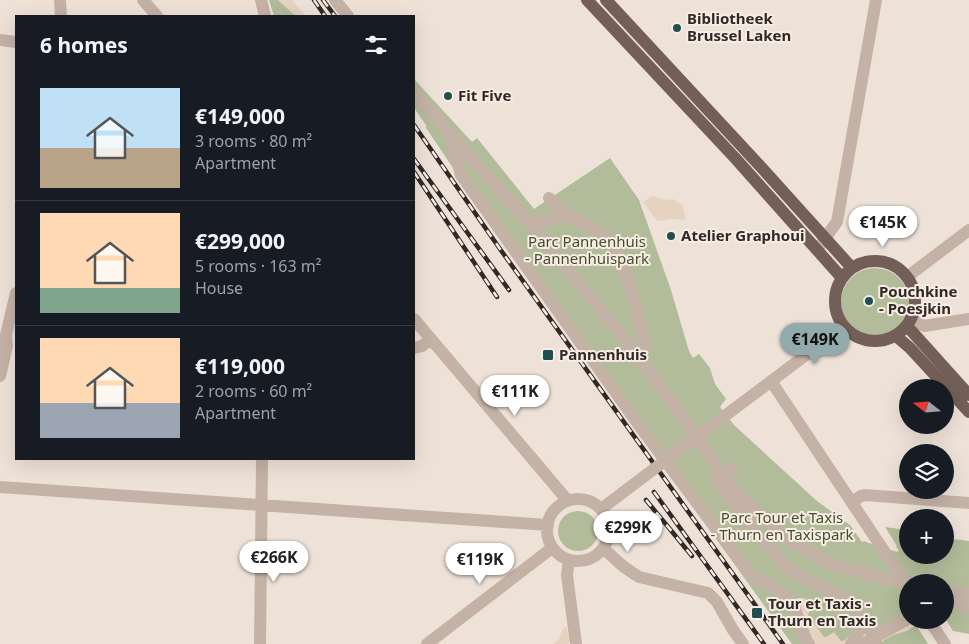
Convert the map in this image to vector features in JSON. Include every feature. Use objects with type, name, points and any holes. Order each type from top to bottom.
[{"type":"main road","points":[[587,0],[736,159],[822,244],[852,268]]},
{"type":"main road","points":[[606,0],[822,244],[842,278]]},
{"type":"main road","points":[[878,261],[894,266],[907,277],[913,288],[916,300],[914,313],[909,323],[896,336],[887,340],[871,342],[856,337],[843,326],[837,316],[834,300],[842,278],[852,268],[861,263],[878,261]]},
{"type":"main road","points":[[909,323],[969,395]]},
{"type":"main road","points":[[896,336],[910,348],[969,412]]},
{"type":"street","points":[[60,0],[61,15]]},
{"type":"street","points":[[143,0],[156,15]]},
{"type":"street","points":[[261,0],[264,15]]},
{"type":"street","points":[[336,0],[347,15]]},
{"type":"street","points":[[822,244],[831,228],[837,222],[876,0]]},
{"type":"street","points":[[0,40],[15,42]]},
{"type":"street","points":[[415,93],[531,224],[639,357],[695,434],[727,471],[734,489],[784,536],[804,550],[822,560],[842,567],[899,581]]},
{"type":"street","points":[[449,132],[461,175],[692,501],[750,574],[756,579],[766,582],[792,601],[808,644]]},
{"type":"street","points":[[549,198],[568,215],[607,239],[618,256],[625,272],[645,344],[639,357]]},
{"type":"street","points":[[531,224],[568,215]]},
{"type":"street","points":[[907,277],[969,230]]},
{"type":"street","points":[[0,376],[7,346],[5,337],[6,311],[15,295]]},
{"type":"street","points":[[909,323],[916,322],[924,326],[969,319]]},
{"type":"street","points":[[415,320],[568,501]]},
{"type":"street","points":[[601,509],[843,326]]},
{"type":"street","points":[[415,348],[422,346],[431,339]]},
{"type":"street","points":[[771,381],[900,574]]},
{"type":"street","points":[[260,644],[262,460]]},
{"type":"street","points":[[727,471],[718,474],[718,483],[756,533],[789,569],[846,599],[855,607],[875,639],[899,624]]},
{"type":"street","points":[[0,487],[548,525]]},
{"type":"street","points":[[852,502],[865,495],[969,504]]},
{"type":"street","points":[[575,499],[589,501],[601,509],[606,516],[610,532],[604,549],[599,554],[587,561],[580,562],[562,557],[552,548],[547,536],[548,525],[549,518],[557,508],[575,499]]},
{"type":"street","points":[[427,644],[552,548]]},
{"type":"street","points":[[604,549],[624,568],[639,577],[708,593],[715,598],[743,644]]},
{"type":"street","points":[[568,560],[567,575],[576,644]]},
{"type":"street","points":[[954,592],[969,594]]},
{"type":"street","points":[[954,601],[969,608]]},
{"type":"street","points":[[851,644],[865,621]]},
{"type":"street","points":[[935,629],[945,644]]},
{"type":"green space","points":[[269,0],[278,0],[295,15],[274,15]]},
{"type":"green space","points":[[415,80],[472,142],[477,138],[534,209],[610,158],[639,200],[671,290],[689,351],[693,358],[699,354],[710,368],[715,384],[726,399],[720,407],[734,425],[817,501],[850,525],[862,542],[865,541],[897,552],[899,550],[899,564],[954,564],[954,539],[969,541],[969,634],[953,631],[952,629],[954,629],[954,574],[899,574],[899,629],[919,629],[928,644],[792,644],[529,280],[426,128],[426,125],[415,109]]},
{"type":"green space","points":[[875,268],[888,271],[899,278],[906,289],[909,302],[906,315],[899,326],[888,333],[875,336],[862,333],[851,326],[844,315],[841,302],[844,289],[851,278],[862,271]]},
{"type":"green space","points":[[582,511],[589,514],[595,520],[598,531],[597,539],[589,548],[582,551],[574,551],[567,548],[559,539],[558,527],[561,520],[570,512]]},
{"type":"green space","points":[[885,527],[899,529],[899,550],[896,547]]},
{"type":"shaded area","points":[[278,0],[292,0],[305,15],[295,15]]},
{"type":"shaded area","points":[[652,196],[667,200],[673,199],[682,205],[686,220],[657,221],[643,202]]},
{"type":"shaded area","points":[[797,598],[809,601],[814,609],[808,615],[824,637],[834,632],[841,641],[845,640],[855,629],[872,622],[882,626],[899,623],[899,629],[910,629],[893,635],[878,644],[805,644]]},
{"type":"shaded area","points":[[567,627],[568,635],[570,635],[568,644],[554,644],[563,628]]},
{"type":"railway","points":[[314,0],[324,15]]},
{"type":"railway","points":[[323,0],[334,15]]},
{"type":"railway","points":[[415,126],[500,249],[783,644]]},
{"type":"railway","points":[[415,160],[509,290]]},
{"type":"railway","points":[[415,174],[497,297]]},
{"type":"railway","points":[[654,492],[764,644]]},
{"type":"railway","points":[[646,500],[692,556]]},
{"type":"place","name":"Bibliotheek Brussel Laken","points":[[677,28]]},
{"type":"place","name":"Fit Five","points":[[448,96]]},
{"type":"place","name":"Atelier Graphoui","points":[[671,236]]},
{"type":"place","name":"Pouchkine - Poesjkin","points":[[869,301]]},
{"type":"place","name":"Pannenhuis","points":[[548,355]]},
{"type":"place","name":"Tour et Taxis - Thurn en Taxis","points":[[757,613]]},
{"type":"park label","name":"Parc Pannenhuis - Pannenhuispark","points":[[587,250]]},
{"type":"park label","name":"Parc Tour et Taxis - Thurn en Taxispark","points":[[782,526]]}]
